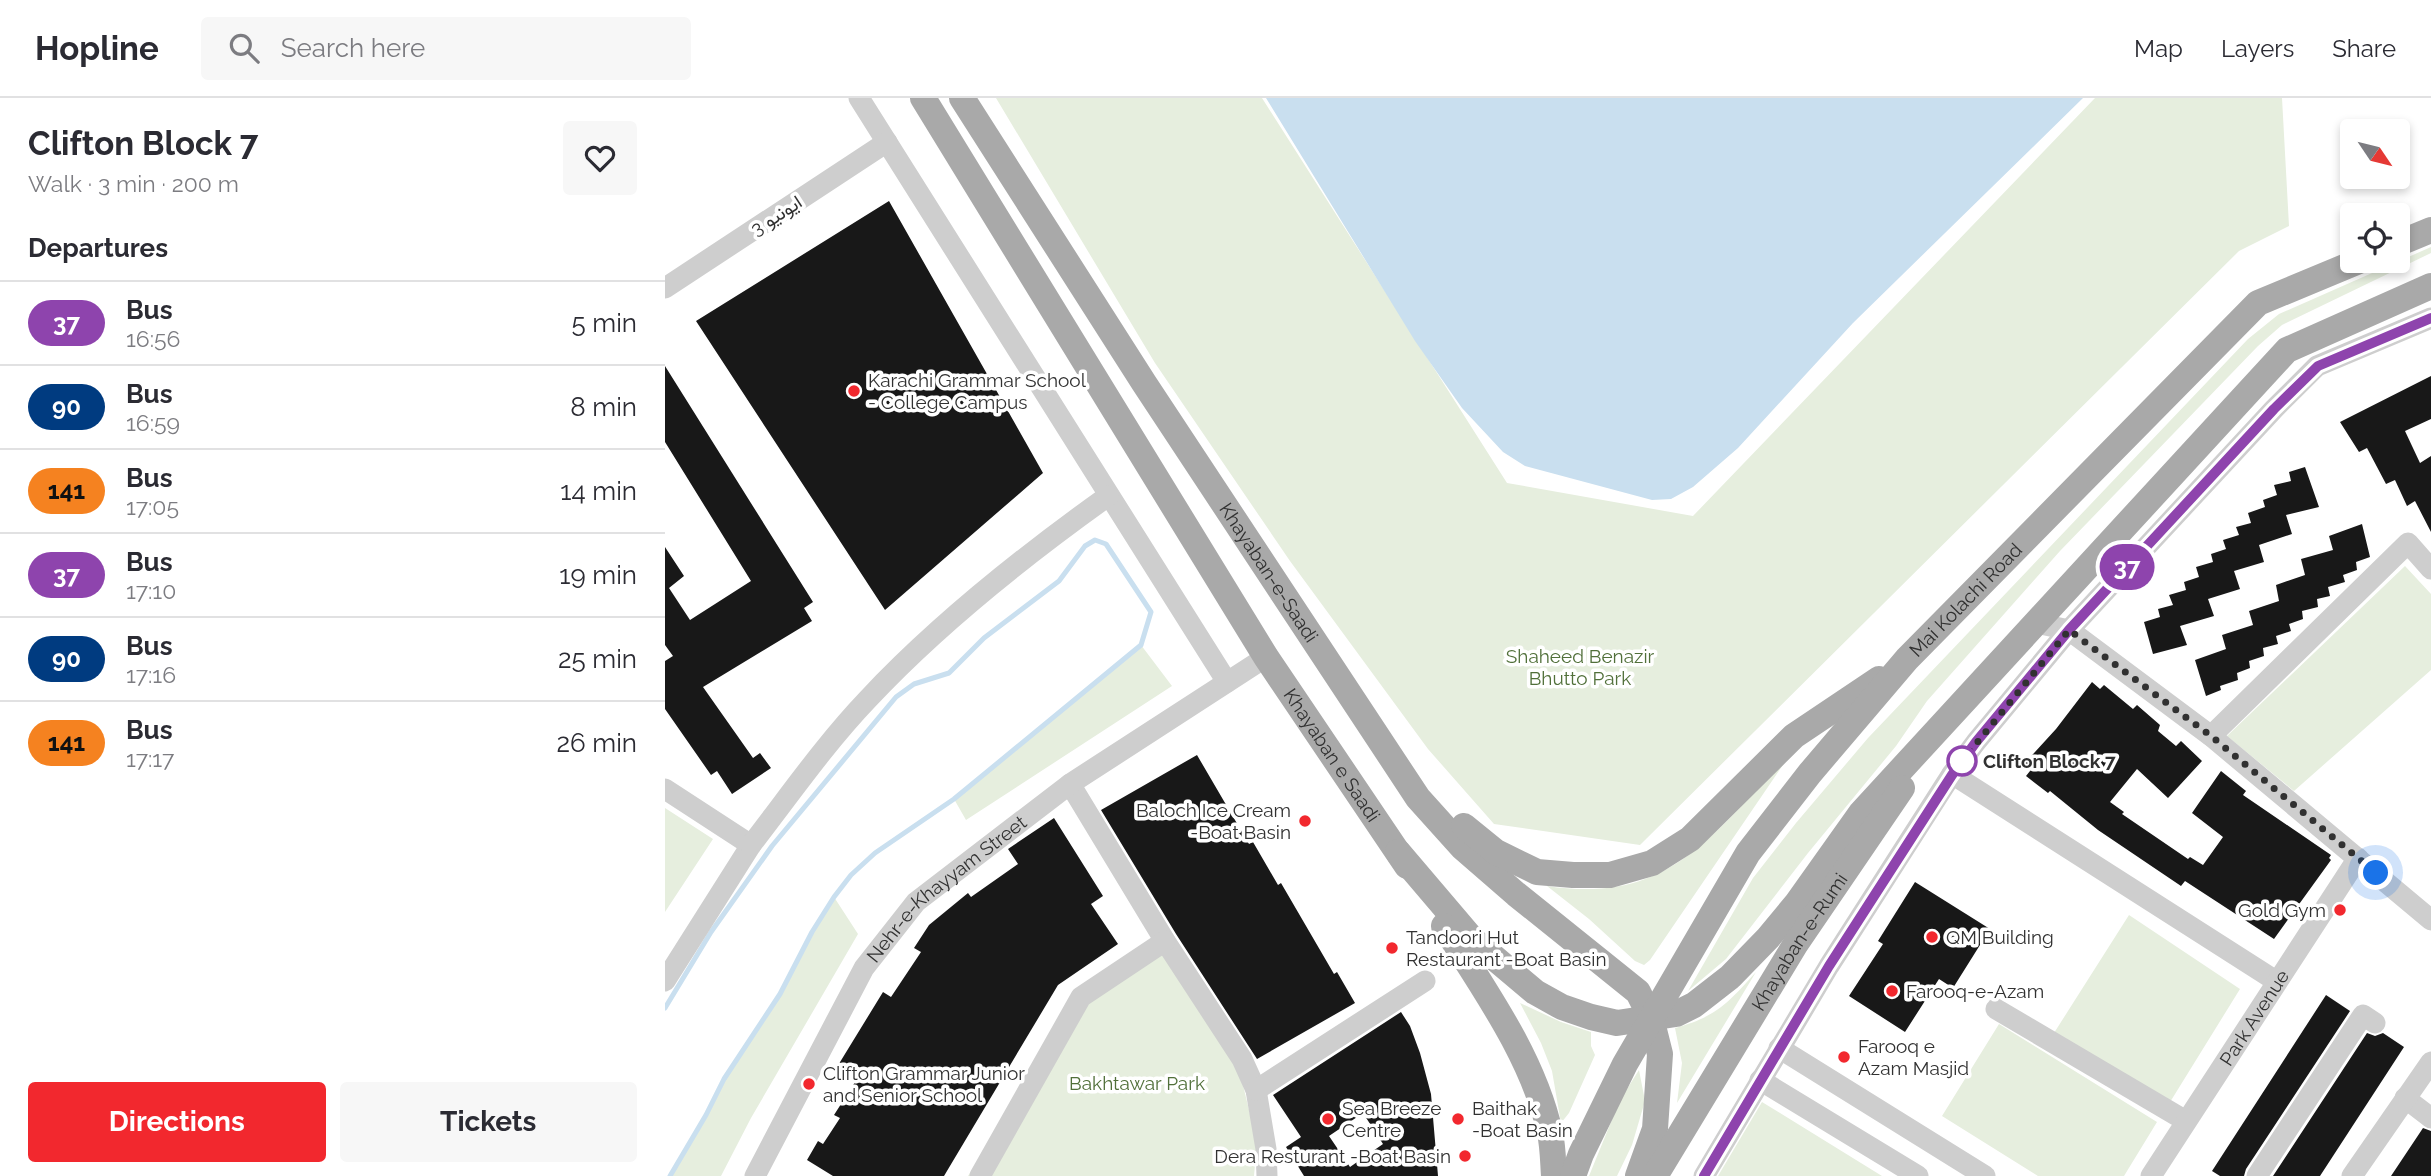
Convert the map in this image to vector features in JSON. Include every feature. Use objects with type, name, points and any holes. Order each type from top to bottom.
[{"type":"main road","points":[[923,98],[1266,657]]},
{"type":"main road","name":"Khayaban-e-Saadi","points":[[962,98],[1151,394],[1418,798],[1463,848],[1638,992],[1651,1018]]},
{"type":"main road","points":[[2410,239],[2431,230]]},
{"type":"main road","name":"Mai Kolachi Road","points":[[1651,1018],[1748,853],[1809,773],[1907,659],[2257,303],[2340,268]]},
{"type":"main road","points":[[1398,852],[1472,939],[1535,992],[1562,1007],[1617,1023],[1676,1014],[1693,1005],[1739,968],[1768,938],[1797,903],[1861,813],[2287,349],[2431,286]]},
{"type":"main road","name":"Khayaban e Saadi","points":[[1266,657],[1398,852]]},
{"type":"main road","points":[[1391,758],[1433,799],[1496,852],[1537,872],[1610,875],[1652,863],[1690,839],[1794,736],[1907,659]]},
{"type":"main road","name":"Khayaban-e-Rumi","points":[[1655,1176],[1795,945],[1952,715]]},
{"type":"main road","points":[[1398,852],[1511,1035],[1535,1087],[1550,1132],[1554,1176]]},
{"type":"main road","points":[[1573,1176],[1619,1076],[1651,1018]]},
{"type":"main road","points":[[1638,1176],[1655,1129],[1659,1083],[1660,1054],[1651,1018]]},
{"type":"street","points":[[859,98],[1227,682]]},
{"type":"street","name":"ایونیو 3","points":[[665,288],[887,142]]},
{"type":"street","points":[[1704,1176],[1779,1048],[1952,775],[2069,630],[2274,409],[2318,366],[2431,318]]},
{"type":"street","points":[[665,981],[751,845],[858,710],[897,669],[982,594],[1108,496]]},
{"type":"street","points":[[2211,736],[2409,543],[2431,569]]},
{"type":"street","points":[[2036,623],[2069,630],[2211,736],[2431,920]]},
{"type":"street","name":"Nehr-e-Khayyam Street","points":[[755,1176],[864,968],[916,902],[1070,784],[1266,657]]},
{"type":"street","points":[[1952,775],[2276,981]]},
{"type":"street","points":[[1070,784],[1165,941],[1242,1059],[1256,1090],[1266,1149],[1267,1176]]},
{"type":"street","points":[[665,789],[751,845]]},
{"type":"street","name":"Park Avenue","points":[[2151,1176],[2358,858]]},
{"type":"street","points":[[979,1176],[1081,997],[1165,941]]},
{"type":"street","points":[[1256,1090],[1425,981]]},
{"type":"street","points":[[1996,1009],[2186,1121]]},
{"type":"street","points":[[2257,1176],[2363,1015],[2375,1024]]},
{"type":"street","points":[[1779,1048],[1985,1176]]},
{"type":"street","points":[[2352,1176],[2431,1062]]},
{"type":"street","points":[[1760,1080],[1919,1176]]},
{"type":"street","points":[[2405,1098],[2431,1118]]},
{"type":"green space","name":"Shaheed Benazir Bhutto Park","points":[[996,98],[1262,98],[1507,483],[1693,516],[2095,98],[2282,98],[2289,226],[2239,251],[1640,845],[1494,824],[1428,749],[1290,561],[1155,363]]},
{"type":"green space","points":[[2431,247],[2431,253],[2410,263],[2410,256]]},
{"type":"green space","points":[[2372,273],[2390,273],[2282,325],[2258,346],[2060,551],[1927,701],[1896,746],[1726,959],[1688,991],[1753,878],[1868,738],[2248,339],[2279,314]]},
{"type":"green space","points":[[2405,566],[2431,594],[2431,670],[2294,791],[2227,736]]},
{"type":"green space","points":[[1141,645],[1172,686],[966,820],[954,799]]},
{"type":"green space","points":[[1789,756],[1644,965],[1635,961],[1589,919],[1547,886],[1590,889],[1626,885],[1657,874],[1685,857],[1711,836]]},
{"type":"green space","points":[[665,808],[713,839],[665,912]]},
{"type":"green space","points":[[834,897],[858,934],[751,1118],[721,1176],[670,1176],[724,1079],[780,994],[812,932]]},
{"type":"green space","points":[[2129,915],[2240,989],[2167,1107],[2054,1033]]},
{"type":"green space","name":"Bakhtawar Park","points":[[1153,941],[1229,1053],[1242,1081],[1257,1143],[1254,1176],[968,1176],[1081,997]]},
{"type":"green space","points":[[1756,972],[1677,1103],[1682,1063],[1675,1028],[1711,1014]]},
{"type":"green space","points":[[1520,1003],[1591,1032],[1591,1046],[1595,1055],[1569,1113],[1561,1123],[1552,1071]]},
{"type":"green space","points":[[1999,1024],[2157,1122],[2124,1176],[2038,1176],[1942,1116]]},
{"type":"green space","points":[[1639,1070],[1645,1101],[1632,1145],[1617,1176],[1589,1176],[1620,1100]]},
{"type":"green space","points":[[1762,1102],[1882,1176],[1718,1176]]},
{"type":"water","points":[[1266,98],[2083,98],[1853,323],[1738,448],[1693,487],[1671,499],[1652,500],[1525,466],[1503,452],[1462,408],[1415,341]]},
{"type":"building","points":[[889,201],[1043,473],[885,610],[696,321]]},
{"type":"building","points":[[665,366],[813,602],[804,608],[812,621],[703,687],[753,758],[760,753],[771,768],[732,794],[717,771],[711,775],[665,709],[665,661],[673,656],[665,645],[665,547],[684,576],[669,588],[690,620],[751,581],[665,442]]},
{"type":"building","points":[[2431,376],[2431,419],[2405,431],[2420,463],[2431,456],[2431,532],[2415,501],[2407,506],[2395,480],[2386,484],[2367,448],[2359,452],[2340,422]]},
{"type":"building","points":[[2305,467],[2319,507],[2286,515],[2292,534],[2259,545],[2264,562],[2234,571],[2240,589],[2208,599],[2214,616],[2180,626],[2187,645],[2153,654],[2144,622],[2160,617],[2158,609],[2173,605],[2169,595],[2186,590],[2184,582],[2199,577],[2196,567],[2213,562],[2211,554],[2226,549],[2223,540],[2239,535],[2236,527],[2251,523],[2248,513],[2265,507],[2263,500],[2277,495],[2274,485],[2291,481],[2289,472]]},
{"type":"building","points":[[2362,524],[2370,557],[2356,562],[2357,570],[2343,575],[2345,582],[2328,587],[2330,596],[2317,599],[2318,607],[2302,611],[2303,619],[2289,624],[2291,631],[2276,636],[2278,644],[2263,648],[2264,656],[2249,661],[2250,668],[2237,673],[2238,680],[2220,686],[2221,690],[2206,696],[2195,660],[2226,649],[2222,635],[2253,625],[2249,611],[2279,601],[2276,585],[2305,575],[2301,559],[2333,550],[2329,536]]},
{"type":"building","points":[[2092,682],[2100,689],[2104,685],[2133,709],[2137,705],[2160,725],[2158,731],[2176,746],[2181,741],[2202,761],[2168,798],[2137,769],[2110,802],[2124,812],[2122,814],[2188,859],[2190,857],[2203,865],[2223,837],[2192,813],[2221,771],[2246,791],[2243,795],[2331,855],[2331,860],[2274,939],[2185,881],[2181,886],[2098,830],[2050,791],[2048,793],[2026,776],[2030,771],[2023,765],[2056,729]]},
{"type":"building","points":[[1197,755],[1249,844],[1253,842],[1278,885],[1281,883],[1334,974],[1337,972],[1355,1003],[1257,1059],[1176,934],[1101,810]]},
{"type":"building","points":[[1054,818],[1103,896],[1091,904],[1118,944],[1058,985],[944,1176],[833,1176],[807,1160],[818,1141],[823,1144],[840,1118],[834,1115],[857,1079],[837,1067],[883,992],[891,997],[921,952],[914,948],[929,925],[968,893],[971,897],[1018,864],[1008,849]]},
{"type":"building","points":[[1915,882],[1990,929],[1953,988],[1939,979],[1905,1032],[1849,996],[1883,944],[1878,941]]},
{"type":"building","points":[[2326,995],[2350,1011],[2246,1169],[2244,1176],[2220,1176],[2212,1171]]},
{"type":"building","points":[[1401,1012],[1410,1026],[1420,1053],[1431,1094],[1438,1176],[1304,1176],[1286,1147],[1301,1137],[1273,1095]],"holes":[[[1363,1113],[1383,1144],[1350,1167],[1329,1136]]]},
{"type":"building","points":[[2367,1033],[2375,1036],[2383,1033],[2404,1047],[2320,1176],[2273,1176]]},
{"type":"building","points":[[2423,1128],[2431,1131],[2431,1176],[2391,1176]]},
{"type":"waterway","points":[[665,1008],[711,932],[772,846],[896,697],[914,684],[949,673],[984,638],[1059,581],[1085,546],[1095,540],[1106,544],[1151,612],[1141,645],[954,799],[875,853],[851,875],[812,932],[780,994],[724,1079],[670,1176]]},
{"type":"bus line","name":"37","points":[[1704,1176],[1829,966],[1952,775],[2069,630],[2274,409],[2318,366],[2431,318]]},
{"type":"place","name":"Karachi Grammar School - College Campus","points":[[854,391]]},
{"type":"place","name":"Clifton Block 7","points":[[1962,761]]},
{"type":"place","name":"Baloch Ice Cream -Boat Basin","points":[[1305,821]]},
{"type":"place","name":"Gold Gym","points":[[2340,910]]},
{"type":"place","name":"QM Building","points":[[1932,937]]},
{"type":"place","name":"Tandoori Hut Restaurant -Boat Basin","points":[[1392,948]]},
{"type":"place","name":"Farooq-e-Azam","points":[[1892,991]]},
{"type":"place","name":"Farooq e Azam Masjid","points":[[1844,1057]]},
{"type":"place","name":"Clifton Grammar Junior and Senior School","points":[[809,1084]]},
{"type":"place","name":"Sea Breeze Centre","points":[[1328,1119]]},
{"type":"place","name":"Baithak -Boat Basin","points":[[1458,1119]]},
{"type":"place","name":"Dera Resturant -Boat Basin","points":[[1465,1156]]},
{"type":"route","points":[[1962,761],[2069,630],[2211,736],[2376,873]]}]
